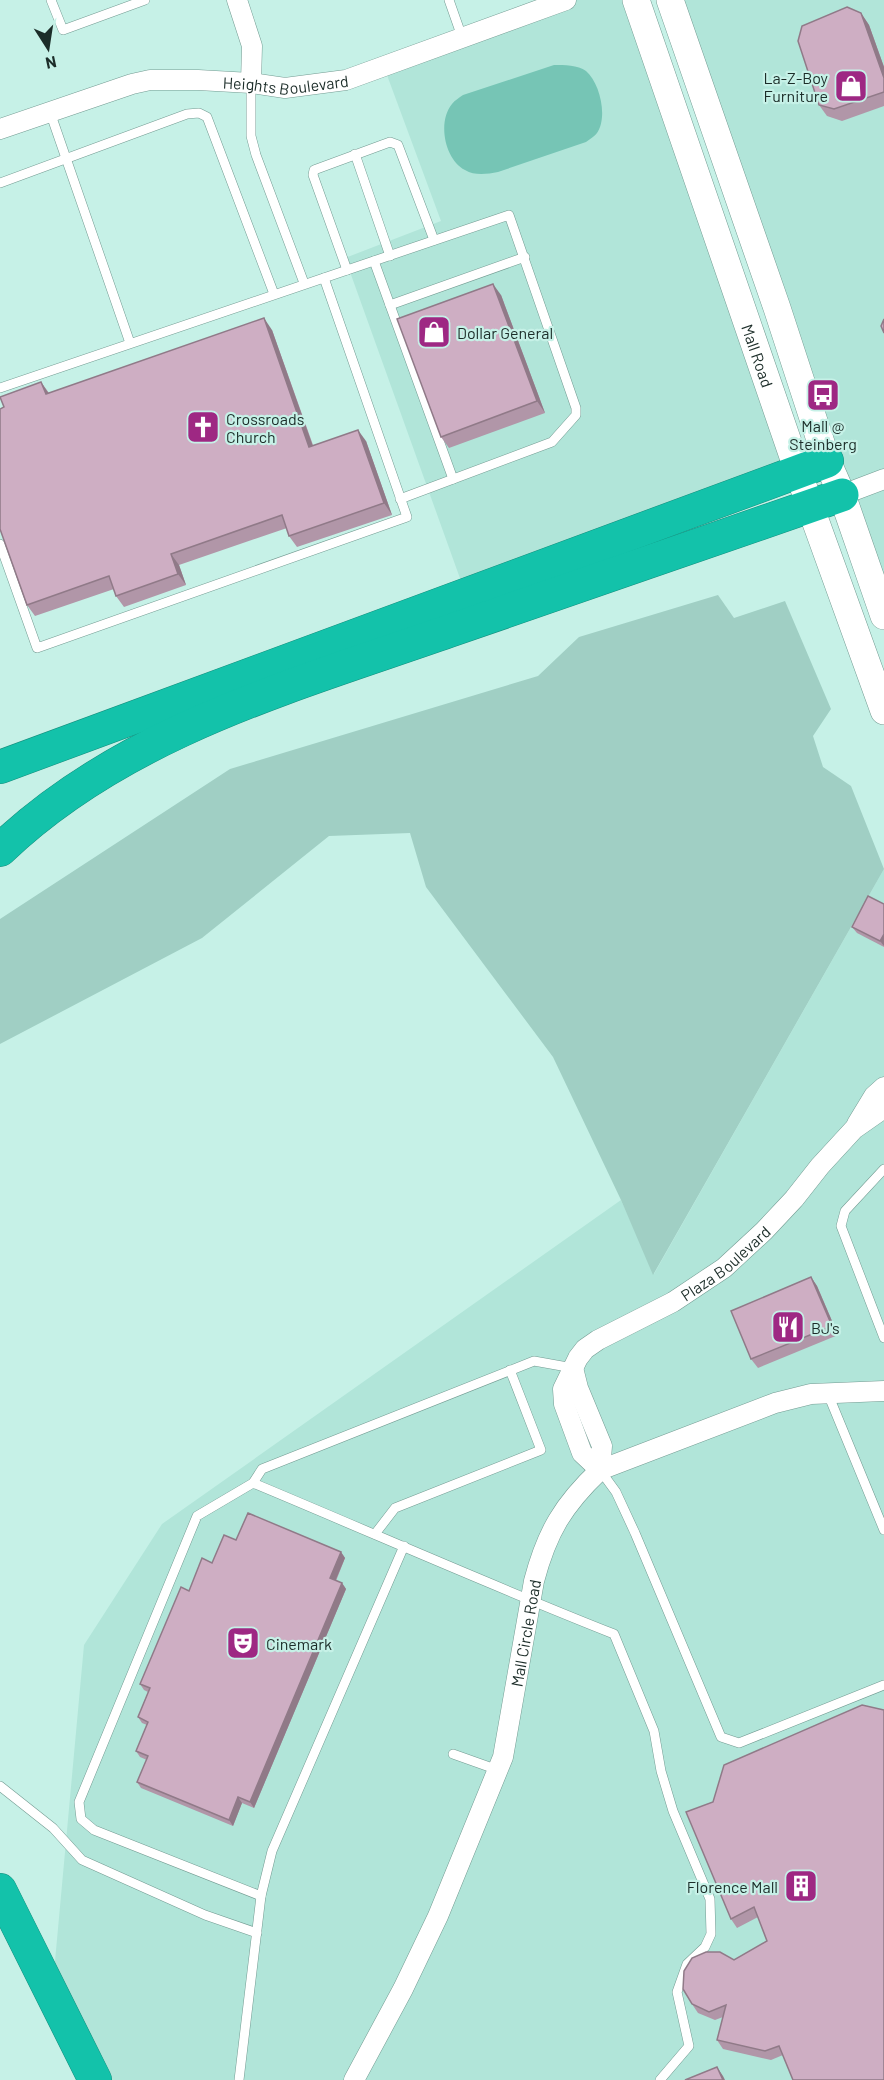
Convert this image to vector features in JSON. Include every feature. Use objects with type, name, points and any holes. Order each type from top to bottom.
[{"type":"highway","points":[[0,767],[812,466]]},
{"type":"highway","points":[[0,850],[43,813],[81,785],[136,752],[208,718],[302,682],[842,495]]},
{"type":"highway","points":[[0,1890],[95,2080]]},
{"type":"main road","name":"Mall Road","points":[[636,0],[812,466],[842,495],[884,616]]},
{"type":"main road","name":"Mall Road","points":[[670,0],[768,282],[812,466],[810,506],[884,711]]},
{"type":"street","points":[[237,0],[252,46],[251,83]]},
{"type":"street","name":"Heights Boulevard","points":[[0,129],[150,80],[251,83],[285,88],[346,80],[566,0]]},
{"type":"street","points":[[842,495],[884,479]]},
{"type":"street","name":"Plaza Boulevard","points":[[854,1130],[869,1102],[884,1087]]},
{"type":"street","name":"Plaza Boulevard","points":[[573,1368],[585,1349],[598,1340],[673,1302],[724,1268],[764,1231],[854,1130],[884,1108]]},
{"type":"street","points":[[573,1368],[578,1388],[602,1446],[600,1470]]},
{"type":"street","name":"Mall Circle Road","points":[[354,2080],[403,1989],[438,1916],[503,1757],[540,1558],[550,1533],[578,1491],[600,1470],[775,1403],[811,1394],[884,1391]]},
{"type":"lane","points":[[51,0],[63,30],[145,0]]},
{"type":"lane","points":[[449,0],[462,37]]},
{"type":"lane","points":[[251,83],[251,136],[256,155],[304,284]]},
{"type":"lane","points":[[50,112],[130,343]]},
{"type":"lane","points":[[0,183],[187,114],[199,112],[207,117],[274,294]]},
{"type":"lane","points":[[347,270],[313,174],[315,168],[355,154],[390,142],[398,146],[434,240]]},
{"type":"lane","points":[[355,154],[390,256]]},
{"type":"lane","points":[[0,388],[509,215],[576,408],[576,415],[552,442],[400,499]]},
{"type":"lane","points":[[390,305],[525,257]]},
{"type":"lane","points":[[374,261],[453,479]]},
{"type":"lane","points":[[0,544],[38,648],[407,518],[324,278]]},
{"type":"lane","points":[[884,1169],[845,1211],[841,1226],[884,1338]]},
{"type":"lane","points":[[261,1896],[94,1830],[81,1819],[80,1802],[197,1516],[253,1483],[262,1469],[510,1370],[534,1361],[573,1368]]},
{"type":"lane","points":[[375,1534],[395,1508],[541,1450],[510,1370]]},
{"type":"lane","points":[[828,1393],[884,1530]]},
{"type":"lane","points":[[600,1470],[616,1492],[635,1533],[721,1737],[740,1743],[884,1685]]},
{"type":"lane","points":[[253,1483],[531,1602],[614,1634],[654,1731],[661,1771],[673,1811],[711,1899],[711,1934],[705,1947],[687,1964],[677,1992],[689,2046],[660,2080]]},
{"type":"lane","points":[[239,2080],[261,1896],[272,1851],[404,1546]]},
{"type":"lane","points":[[453,1754],[498,1770]]},
{"type":"lane","points":[[0,1786],[53,1828],[82,1860],[205,1915],[257,1933]]},
{"type":"shaded area","points":[[566,0],[636,0],[797,471],[466,595],[345,258],[441,221],[384,67]]},
{"type":"shaded area","points":[[670,0],[884,0],[884,616]]},
{"type":"shaded area","points":[[554,65],[579,68],[591,76],[599,92],[602,110],[600,126],[596,134],[586,142],[498,172],[473,173],[458,165],[448,149],[444,130],[447,112],[453,103],[463,95]]},
{"type":"shaded area","points":[[718,595],[734,618],[785,601],[831,709],[813,736],[823,767],[851,786],[884,869],[653,1275],[621,1200],[553,1057],[426,887],[410,833],[329,836],[202,938],[0,1044],[0,919],[230,769],[538,676],[579,637]]},
{"type":"shaded area","name":"Florence Mall","points":[[884,869],[884,2080],[95,2080],[52,1994],[84,1645],[162,1524],[621,1200],[654,1274]]},
{"type":"building","name":"La-Z-Boy Furniture","points":[[847,7],[861,13],[884,78],[884,92],[834,109],[819,105],[798,41],[802,26]]},
{"type":"building","points":[[493,284],[537,401],[441,437],[397,319]]},
{"type":"building","name":"Crossroads Church","points":[[264,318],[309,447],[358,430],[384,503],[289,536],[282,515],[171,554],[178,574],[116,596],[109,576],[27,605],[0,529],[0,409],[4,407],[0,397],[41,382],[46,394]]},
{"type":"building","points":[[868,896],[884,904],[884,934],[880,941],[852,927]]},
{"type":"building","name":"BJ's","points":[[811,1277],[832,1326],[751,1359],[731,1311]]},
{"type":"building","name":"Cinemark","points":[[248,1513],[341,1552],[330,1578],[342,1583],[250,1802],[238,1797],[229,1820],[137,1782],[148,1756],[136,1751],[148,1722],[138,1717],[150,1688],[140,1684],[181,1587],[189,1591],[202,1558],[212,1563],[224,1535],[236,1540]]},
{"type":"building","name":"Florence Mall","points":[[862,1705],[884,1710],[884,2080],[793,2080],[779,2046],[765,2051],[717,2040],[726,2005],[709,2012],[692,2004],[683,1989],[684,1971],[692,1958],[706,1952],[720,1952],[734,1960],[767,1941],[754,1907],[731,1919],[686,1812],[713,1802],[724,1765]]},
{"type":"building","points":[[717,2067],[723,2080],[685,2080]]},
{"type":"place","name":"La-Z-Boy Furniture","points":[[851,86]]},
{"type":"place","name":"Dollar General","points":[[434,332]]},
{"type":"place","name":"Mall @ Steinberg","points":[[823,395]]},
{"type":"place","name":"Crossroads Church","points":[[203,427]]},
{"type":"place","name":"BJ's","points":[[788,1327]]},
{"type":"place","name":"Cinemark","points":[[243,1643]]},
{"type":"place","name":"Florence Mall","points":[[801,1886]]}]
